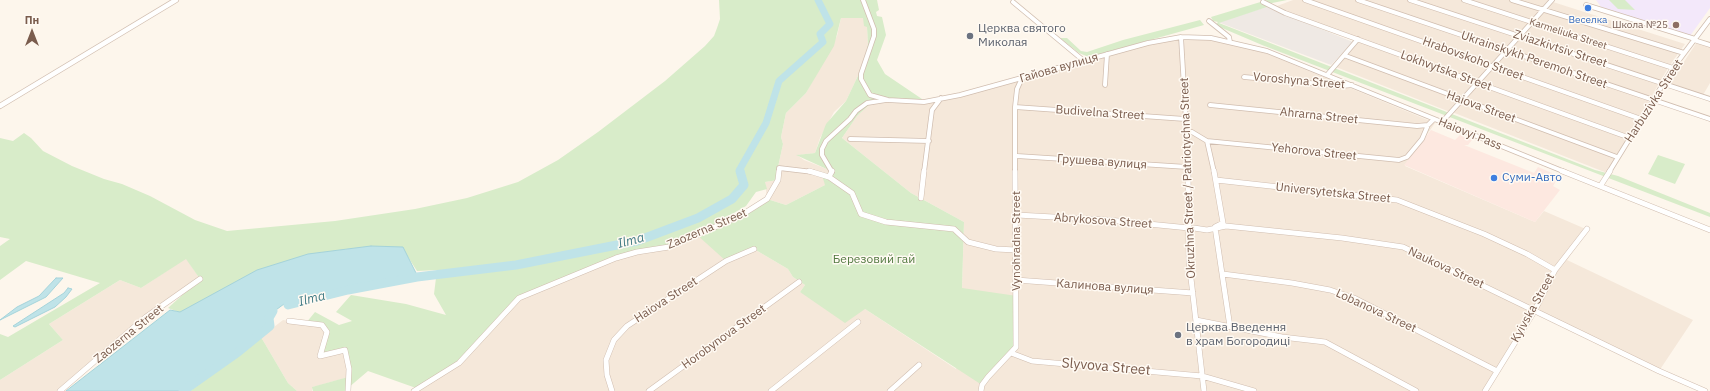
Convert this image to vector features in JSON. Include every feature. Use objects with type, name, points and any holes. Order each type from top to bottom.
[{"type":"street","points":[[0,106],[176,0]]},
{"type":"street","points":[[863,0],[866,4],[868,15],[874,29],[874,36],[867,61],[861,74],[861,79],[867,92],[888,100]]},
{"type":"street","name":"Hrabovskoho Street","points":[[1305,0],[1641,119]]},
{"type":"street","name":"Ukrainskykh Peremoh Street","points":[[1358,0],[1653,101],[1710,119]]},
{"type":"street","name":"Zviazkivtsiv Street","points":[[1410,0],[1708,98]]},
{"type":"street","name":"Karmeliuka Street","points":[[1464,0],[1673,68]]},
{"type":"street","points":[[1512,0],[1684,53]]},
{"type":"street","points":[[1442,122],[1552,0]]},
{"type":"street","points":[[1013,2],[1084,61]]},
{"type":"street","name":"Lokhvytska Street","points":[[1264,2],[1285,13],[1630,138]]},
{"type":"street","points":[[1586,5],[1710,45]]},
{"type":"street","name":"Harbuzivka Street","points":[[1601,185],[1673,68],[1710,18]]},
{"type":"street","points":[[1209,21],[1229,37],[1230,42]]},
{"type":"street","name":"Гайова вулиця","points":[[888,100],[924,102],[960,96],[1148,43],[1181,37],[1210,38],[1230,42]]},
{"type":"street","name":"Okruzhna Street / Patriotychna Street","points":[[1181,37],[1184,119],[1192,228],[1189,261],[1204,391]]},
{"type":"street","points":[[1327,75],[1346,56],[1358,39]]},
{"type":"street","name":"Haiovyi Pass","points":[[1230,42],[1267,51],[1533,160],[1601,185],[1710,230]]},
{"type":"street","points":[[1105,85],[1107,54]]},
{"type":"street","name":"Haiova Street","points":[[1346,56],[1617,157]]},
{"type":"street","name":"Voroshyna Street","points":[[1244,76],[1342,86],[1353,85]]},
{"type":"street","name":"Vynohradna Street","points":[[981,391],[982,385],[988,377],[1016,347],[1017,156],[1015,107],[1017,90],[1022,78]]},
{"type":"street","points":[[1708,98],[1710,92]]},
{"type":"street","points":[[921,198],[932,110],[941,98]]},
{"type":"street","points":[[888,100],[867,103],[856,111],[850,119],[826,141],[822,150],[822,155],[832,171],[829,177],[852,193],[861,214],[886,222],[954,229],[968,242],[996,249],[1016,250]]},
{"type":"street","name":"Ahrarna Street","points":[[1210,105],[1417,126],[1428,125]]},
{"type":"street","name":"Budivelna Street","points":[[1015,107],[1184,119]]},
{"type":"street","name":"Yehorova Street","points":[[1185,131],[1192,132],[1207,141],[1399,160],[1407,157],[1422,139],[1428,125],[1434,119]]},
{"type":"street","points":[[850,140],[929,141]]},
{"type":"street","points":[[1207,141],[1216,180],[1223,223],[1215,227],[1230,328]]},
{"type":"street","name":"Грушева вулиця","points":[[1017,156],[1187,167]]},
{"type":"street","name":"Zaozerna Street","points":[[414,391],[459,363],[519,298],[616,258],[638,252],[669,247],[740,216],[767,199],[778,180],[779,168],[807,170],[829,177]]},
{"type":"street","name":"Universytetska Street","points":[[1216,180],[1378,196],[1397,200],[1470,228],[1527,254],[1555,270]]},
{"type":"street","name":"Abrykosova Street","points":[[1017,215],[1108,220],[1208,230],[1215,227]]},
{"type":"street","name":"Naukova Street","points":[[1215,227],[1234,226],[1395,245],[1412,251],[1659,371],[1705,391]]},
{"type":"street","name":"Kyivska Street","points":[[1485,391],[1535,310],[1555,270],[1586,229]]},
{"type":"street","name":"Haiova Street","points":[[612,391],[607,375],[606,360],[614,340],[627,326],[726,261],[754,249]]},
{"type":"street","name":"Lobanova Street","points":[[1223,274],[1292,283],[1330,290],[1354,298],[1497,371]]},
{"type":"street","name":"Zaozerna Street","points":[[60,391],[146,317],[200,279]]},
{"type":"street","name":"Калинова вулиця","points":[[1016,280],[1193,293]]},
{"type":"street","name":"Horobynova Street","points":[[649,391],[799,282]]},
{"type":"street","points":[[1196,320],[1230,328],[1325,342],[1416,391]]},
{"type":"street","points":[[289,321],[322,326],[327,332],[320,356],[345,350],[349,369],[348,391]]},
{"type":"street","points":[[771,391],[858,322]]},
{"type":"street","name":"Slyvova Street","points":[[1011,353],[1032,361],[1202,376],[1240,389],[1254,391]]},
{"type":"street","points":[[890,391],[919,365]]},
{"type":"shaded area","points":[[1293,0],[1549,0],[1450,112],[1336,67],[1361,39],[1276,8],[1277,6]]},
{"type":"shaded area","name":"Школа №25","points":[[1596,0],[1710,0],[1710,8],[1690,36],[1601,7]]},
{"type":"shaded area","points":[[1553,2],[1685,44],[1668,68],[1607,173],[1452,112]]},
{"type":"shaded area","points":[[1267,7],[1353,42],[1331,65],[1218,22]]},
{"type":"shaded area","points":[[841,18],[863,18],[867,26],[868,44],[864,63],[846,101],[834,112],[820,138],[815,153],[797,155],[804,160],[832,171],[825,185],[786,205],[767,199],[765,182],[778,180],[778,167],[783,144],[781,137],[786,113],[806,93],[837,36]]},
{"type":"shaded area","points":[[1181,37],[1204,38],[1253,48],[1435,123],[1405,166],[1535,222],[1544,211],[1588,230],[1567,260],[1693,320],[1659,371],[1535,310],[1485,391],[417,391],[519,298],[616,258],[696,234],[754,249],[788,269],[793,277],[805,285],[800,292],[865,309],[956,369],[962,288],[964,222],[911,193],[842,138],[857,116],[870,104],[887,101],[923,104],[1148,43]]},
{"type":"shaded area","points":[[1697,42],[1710,47],[1710,83],[1703,95],[1670,83]]},
{"type":"shaded area","name":"Суми-Авто","points":[[1431,130],[1455,140],[1460,135],[1472,140],[1468,145],[1464,145],[1534,173],[1538,167],[1559,176],[1553,186],[1560,190],[1535,222],[1404,165]]},
{"type":"shaded area","points":[[186,258],[200,279],[146,317],[60,391],[0,391],[0,380],[63,340],[49,324],[120,280],[141,288]]},
{"type":"shaded area","points":[[283,320],[322,325],[345,350],[349,377],[313,387],[312,391],[297,391],[288,383],[261,337]]},
{"type":"green space","name":"Березовий гай","points":[[719,0],[877,0],[879,10],[876,12],[877,16],[882,17],[886,35],[877,60],[885,74],[922,99],[923,104],[887,101],[870,104],[857,116],[842,138],[911,193],[964,222],[962,288],[1017,296],[1016,347],[982,385],[865,309],[845,323],[800,292],[805,285],[793,277],[788,269],[754,249],[726,261],[696,234],[669,247],[616,258],[519,298],[459,363],[416,388],[368,371],[348,388],[348,391],[313,391],[312,387],[348,377],[345,350],[320,356],[327,332],[322,325],[306,323],[315,312],[339,325],[352,321],[336,312],[351,295],[406,304],[446,315],[434,294],[437,270],[417,271],[408,257],[400,251],[378,249],[349,249],[312,255],[181,313],[168,308],[200,279],[186,259],[141,288],[120,280],[49,324],[63,340],[0,380],[0,334],[8,337],[100,283],[26,261],[0,280],[0,246],[10,239],[0,237],[0,138],[13,141],[24,133],[43,151],[72,166],[104,179],[122,184],[150,196],[195,220],[227,231],[335,221],[415,209],[467,198],[518,182],[558,160],[598,132],[665,81],[705,46],[714,36],[720,19]],"holes":[[[841,18],[863,18],[864,26],[867,27],[868,44],[864,63],[846,101],[826,124],[815,153],[796,155],[831,171],[829,177],[822,175],[825,185],[786,205],[767,199],[733,219],[701,232],[746,206],[756,192],[767,189],[765,182],[778,180],[778,167],[783,144],[781,137],[786,113],[806,93],[834,46]]]},
{"type":"green space","points":[[1267,0],[1287,0],[1272,3],[1267,7],[1219,23],[1595,170],[1618,176],[1710,213],[1710,217],[1262,45],[1215,25],[1218,22],[1213,21],[1211,17]]},
{"type":"green space","points":[[1609,0],[1625,0],[1635,10],[1618,9]]},
{"type":"green space","points":[[1200,20],[1204,25],[1089,57],[1079,53],[1060,38],[1067,38],[1081,51],[1087,52],[1123,40]]},
{"type":"green space","points":[[1658,155],[1685,164],[1675,184],[1648,174]]},
{"type":"green space","points":[[261,337],[288,383],[297,391],[190,391]]},
{"type":"water","points":[[371,246],[403,247],[417,275],[313,295],[284,304],[265,318],[271,322],[245,346],[179,391],[66,391],[170,310],[180,312],[257,270],[308,254]]},
{"type":"water","points":[[56,278],[63,278],[46,297],[0,320],[17,307],[39,296]]},
{"type":"water","points":[[68,288],[72,289],[55,307],[15,327],[13,326],[64,293]]},
{"type":"waterway","name":"Ilma","points":[[741,172],[740,169],[766,123],[779,81],[823,42],[820,34],[830,24],[818,0]]},
{"type":"waterway","name":"Ilma","points":[[288,305],[348,290],[417,277],[516,265],[637,241],[698,218],[732,199],[744,185],[740,171]]},
{"type":"waterway","name":"Ilma","points":[[183,391],[238,352],[270,326],[269,318],[273,311]]},
{"type":"place","name":"Веселка","points":[[1588,8]]},
{"type":"place","name":"Школа №25","points":[[1676,25]]},
{"type":"place","name":"Церква святого Миколая","points":[[970,36]]},
{"type":"place","name":"Суми-Авто","points":[[1494,178]]},
{"type":"place","name":"Церква Введення в храм Богородиці","points":[[1178,335]]}]
